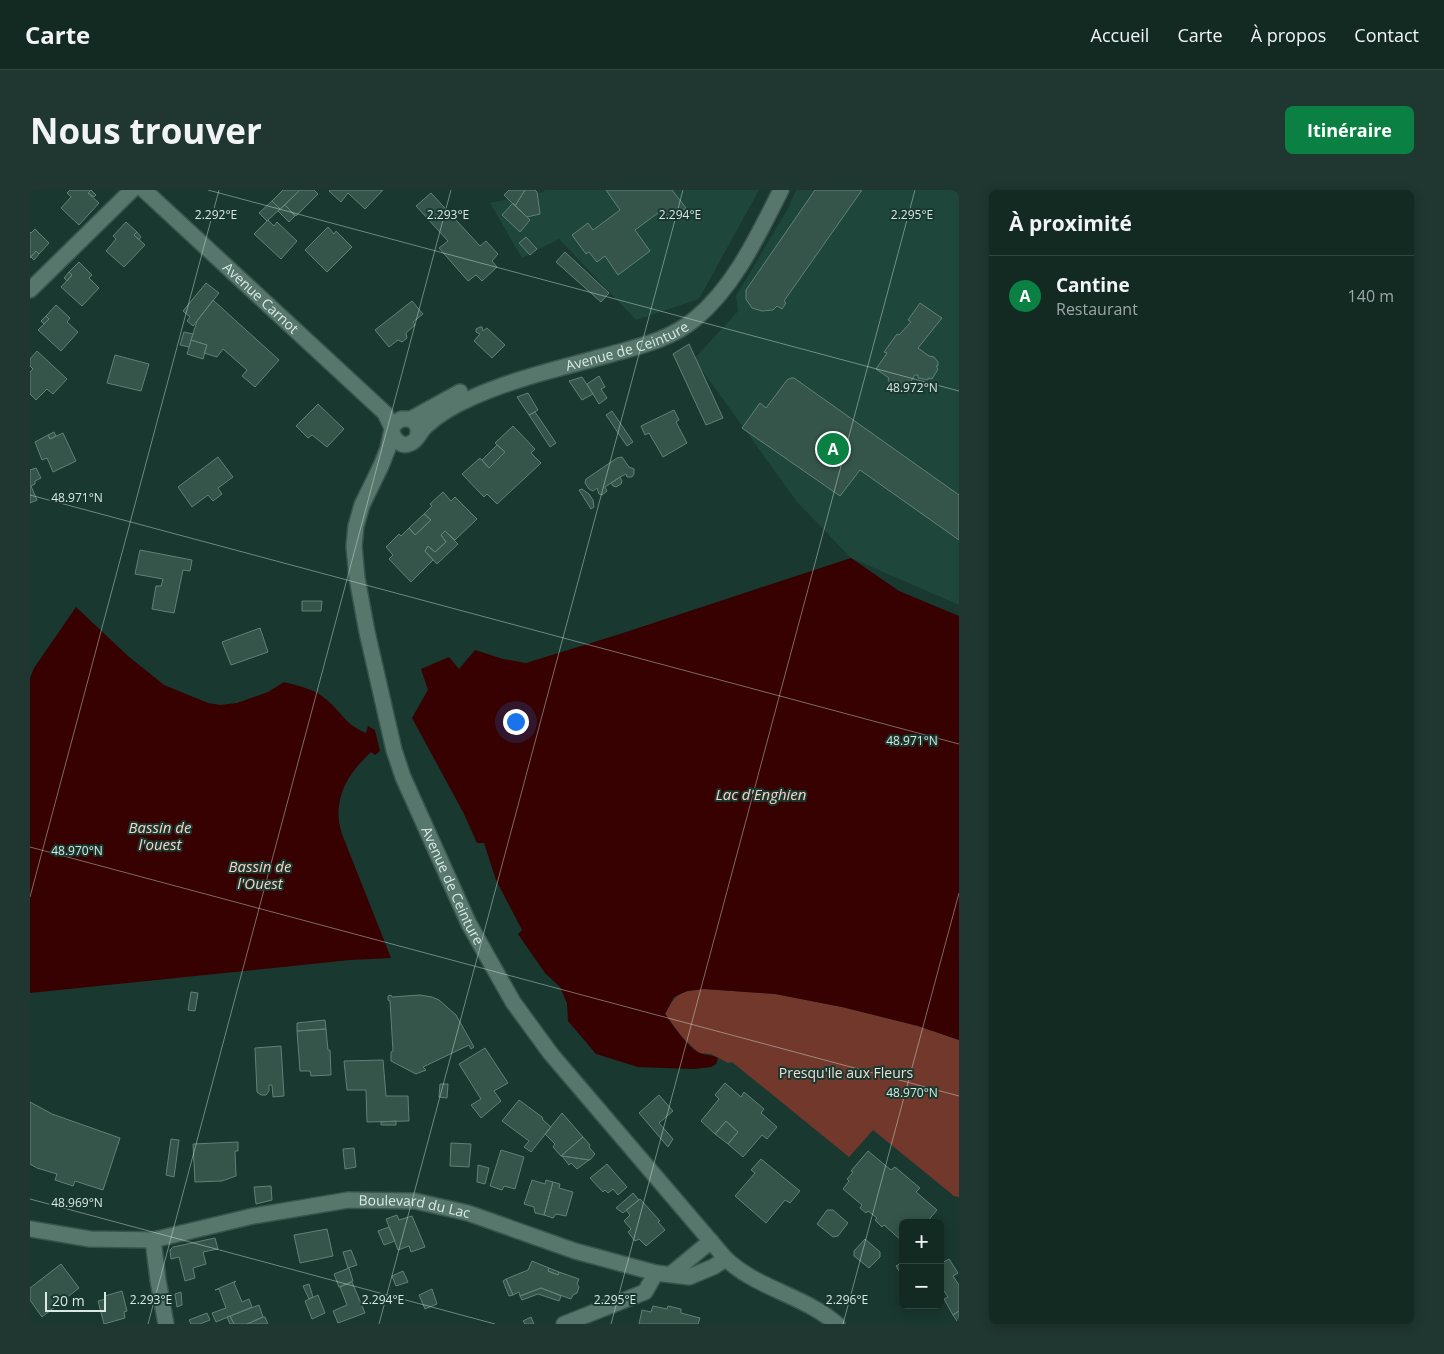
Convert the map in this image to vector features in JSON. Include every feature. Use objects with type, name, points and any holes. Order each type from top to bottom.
[{"type":"street","points":[[30,290],[132,190]]},
{"type":"street","name":"Avenue Carnot","points":[[144,190],[378,406],[385,413],[392,430]]},
{"type":"street","name":"Avenue de Ceinture","points":[[409,419],[465,390],[489,381],[654,333],[678,321],[705,297],[718,282],[750,230],[770,190]]},
{"type":"street","name":"Avenue de Ceinture","points":[[381,466],[390,456],[415,440],[431,422],[474,396],[511,382],[650,343],[682,328],[711,304],[734,275],[781,190]]},
{"type":"street","name":"Avenue Carnot","points":[[378,406],[409,419]]},
{"type":"street","points":[[409,419],[418,426],[415,440],[405,445],[398,443],[394,438],[392,430],[398,420],[409,419]]},
{"type":"street","name":"Avenue de Ceinture","points":[[392,430],[381,466],[366,494],[358,516],[354,537],[354,559],[367,632],[391,737],[403,777],[469,924],[513,1002],[551,1054],[726,1259]]},
{"type":"street","name":"Boulevard du Lac","points":[[30,1228],[90,1239],[153,1240],[253,1216],[348,1200],[415,1201],[468,1213],[574,1250],[678,1276],[694,1276],[726,1259]]},
{"type":"street","points":[[153,1240],[165,1324]]},
{"type":"street","points":[[564,1324],[645,1292],[663,1273],[711,1241]]},
{"type":"street","points":[[726,1259],[749,1276],[810,1305],[837,1324]]},
{"type":"shaded area","points":[[545,190],[759,190],[699,299],[636,320],[559,239],[522,258],[490,203]]},
{"type":"shaded area","points":[[796,190],[959,190],[959,605],[851,558],[797,502],[694,359],[738,311],[736,296],[787,210]]},
{"type":"green space","name":"Presqu'ile aux Fleurs","points":[[704,989],[775,994],[842,1007],[918,1026],[959,1040],[959,1197],[954,1196],[873,1130],[849,1157],[732,1062],[728,1063],[711,1054],[699,1053],[682,1037],[665,1014],[680,994]]},
{"type":"water","name":"Lac d'Enghien","points":[[851,558],[899,591],[959,616],[959,1040],[918,1026],[842,1007],[775,994],[704,989],[687,991],[674,997],[665,1014],[691,1047],[702,1054],[718,1058],[716,1064],[711,1067],[694,1069],[638,1067],[596,1054],[568,1021],[567,1003],[560,987],[545,973],[518,934],[522,930],[496,880],[484,843],[477,843],[463,812],[412,718],[428,690],[421,669],[449,657],[459,669],[475,650],[503,659],[526,663]]},
{"type":"water","name":"Bassin de l'Ouest","points":[[76,607],[128,656],[164,685],[208,703],[220,705],[237,703],[268,692],[284,682],[307,688],[322,696],[359,730],[366,733],[368,726],[375,730],[380,751],[375,755],[371,752],[362,760],[348,779],[340,799],[339,822],[391,958],[350,960],[30,993],[30,678],[34,668]]},
{"type":"building","points":[[70,190],[91,190],[88,193],[99,203],[79,225],[61,208],[71,197],[67,193]]},
{"type":"building","points":[[91,190],[96,195],[94,197],[88,193]]},
{"type":"building","points":[[283,190],[300,190],[280,209],[272,201]]},
{"type":"building","points":[[300,190],[314,190],[318,194],[296,216],[285,205]]},
{"type":"building","points":[[330,190],[383,190],[365,209],[348,193],[341,202]]},
{"type":"building","points":[[509,190],[525,190],[515,206],[504,195]]},
{"type":"building","points":[[525,190],[535,190],[537,192],[540,214],[527,217],[515,206]]},
{"type":"building","points":[[606,190],[672,190],[686,208],[670,220],[662,210],[635,230],[650,251],[618,275],[605,256],[597,262],[589,252],[586,254],[572,235],[588,223],[593,230],[620,210]]},
{"type":"building","points":[[815,190],[862,190],[784,301],[786,303],[782,309],[777,306],[773,310],[762,311],[752,308],[746,299],[746,290]]},
{"type":"building","points":[[431,193],[480,246],[486,241],[498,254],[492,261],[497,267],[482,281],[476,275],[468,281],[439,248],[448,241],[416,206]]},
{"type":"building","points":[[272,201],[280,209],[267,221],[259,213]]},
{"type":"building","points":[[513,203],[530,220],[520,232],[502,215]]},
{"type":"building","points":[[285,205],[295,216],[289,222],[278,211]]},
{"type":"building","points":[[268,220],[274,226],[277,222],[297,241],[281,259],[254,234]]},
{"type":"building","points":[[126,222],[137,232],[134,235],[145,245],[124,267],[106,251],[116,239],[113,236]]},
{"type":"building","points":[[328,227],[334,234],[336,231],[352,247],[327,272],[305,250]]},
{"type":"building","points":[[35,229],[49,243],[39,254],[36,251],[30,258],[30,232]]},
{"type":"building","points":[[137,232],[141,237],[139,240],[134,235]]},
{"type":"building","points":[[526,237],[537,249],[530,255],[519,243]]},
{"type":"building","points":[[36,251],[39,254],[34,260],[31,257]]},
{"type":"building","points":[[565,252],[609,293],[601,302],[556,262]]},
{"type":"building","points":[[79,262],[92,275],[89,278],[99,288],[82,306],[61,287],[72,275],[69,272]]},
{"type":"building","points":[[69,272],[72,275],[67,281],[64,278]]},
{"type":"building","points":[[206,283],[219,293],[193,326],[187,321],[190,317],[183,311]]},
{"type":"building","points":[[213,300],[279,360],[255,387],[242,376],[247,370],[223,349],[217,357],[204,353],[207,345],[191,340],[197,321]]},
{"type":"building","points":[[412,301],[423,314],[413,322],[415,325],[406,333],[407,338],[402,342],[398,340],[389,347],[375,330]]},
{"type":"building","points":[[920,303],[942,318],[918,348],[929,356],[934,357],[938,362],[938,366],[936,366],[938,369],[932,379],[918,378],[918,375],[915,375],[904,392],[900,389],[893,389],[888,380],[889,378],[876,369],[887,353],[884,352],[897,334],[899,335],[911,322],[908,320]]},
{"type":"building","points":[[56,305],[70,318],[67,322],[78,332],[61,351],[38,330],[49,319],[46,316]]},
{"type":"building","points":[[46,316],[49,319],[44,324],[41,321]]},
{"type":"building","points":[[482,327],[483,331],[487,328],[505,345],[492,358],[474,341],[480,334],[476,332],[476,329]]},
{"type":"building","points":[[184,332],[193,334],[189,347],[180,345]]},
{"type":"building","points":[[191,340],[207,345],[203,359],[187,354]]},
{"type":"building","points":[[689,344],[723,418],[706,425],[673,354]]},
{"type":"building","points":[[37,351],[67,379],[53,394],[47,389],[36,400],[30,394],[30,372],[33,369],[30,366],[30,359]]},
{"type":"building","points":[[115,355],[149,364],[141,391],[107,383]]},
{"type":"building","points":[[599,376],[605,387],[601,389],[607,398],[599,404],[587,384]]},
{"type":"building","points":[[582,377],[593,394],[582,400],[569,381]]},
{"type":"building","points":[[794,378],[959,495],[959,540],[860,470],[840,496],[742,428],[760,403],[766,408],[787,380]]},
{"type":"building","points":[[528,393],[538,410],[529,415],[517,397]]},
{"type":"building","points":[[318,404],[344,429],[327,447],[312,435],[308,438],[296,426]]},
{"type":"building","points":[[674,410],[679,420],[676,422],[687,443],[663,457],[649,433],[645,435],[641,426]]},
{"type":"building","points":[[612,411],[633,442],[627,446],[606,415]]},
{"type":"building","points":[[535,412],[556,443],[550,447],[529,415]]},
{"type":"building","points":[[513,426],[535,449],[531,453],[541,463],[497,504],[487,494],[484,497],[462,474],[480,458],[489,468],[505,452],[495,443]]},
{"type":"building","points":[[54,432],[56,436],[50,439],[48,435]]},
{"type":"building","points":[[63,433],[76,461],[53,472],[47,458],[42,460],[35,442],[48,435],[50,439]]},
{"type":"building","points":[[497,445],[505,452],[489,468],[482,460]]},
{"type":"building","points":[[218,457],[233,477],[218,488],[222,494],[213,501],[208,495],[192,507],[178,487]]},
{"type":"building","points":[[622,457],[629,467],[634,469],[632,477],[627,477],[626,474],[620,477],[605,487],[607,491],[602,495],[599,494],[597,488],[593,491],[589,489],[585,483],[586,479],[617,458]]},
{"type":"building","points":[[36,468],[41,478],[31,486],[37,500],[30,503],[30,470]]},
{"type":"building","points":[[620,477],[621,484],[616,487],[613,486],[611,483]]},
{"type":"building","points":[[582,489],[593,500],[594,507],[591,509],[579,490]]},
{"type":"building","points":[[443,492],[451,501],[455,497],[477,519],[455,540],[445,531],[441,535],[446,542],[435,552],[428,546],[425,551],[433,560],[411,582],[389,559],[393,555],[386,547],[399,534],[401,536],[409,528],[415,535],[431,520],[424,514],[432,506],[430,504]]},
{"type":"building","points":[[424,514],[431,520],[415,535],[409,528]]},
{"type":"building","points":[[445,531],[458,544],[437,564],[425,551],[428,546],[435,552],[446,542],[441,535]]},
{"type":"building","points":[[140,550],[192,560],[190,571],[183,570],[174,613],[152,609],[156,586],[161,586],[163,579],[135,574]]},
{"type":"building","points":[[302,601],[322,601],[321,611],[302,611]]},
{"type":"building","points":[[260,628],[268,652],[231,665],[222,642]]},
{"type":"building","points":[[191,992],[198,993],[195,1011],[188,1010]]},
{"type":"building","points":[[391,995],[392,997],[420,995],[439,1000],[456,1015],[474,1047],[471,1049],[469,1045],[423,1067],[426,1070],[416,1074],[391,1061],[391,1052],[393,1051],[390,1001],[388,996]]},
{"type":"building","points":[[325,1020],[326,1029],[297,1031],[297,1023]]},
{"type":"building","points":[[326,1029],[328,1050],[330,1050],[331,1075],[311,1076],[310,1071],[300,1071],[297,1031]]},
{"type":"building","points":[[281,1046],[284,1096],[273,1097],[272,1085],[269,1085],[269,1091],[266,1095],[261,1095],[257,1092],[255,1048]]},
{"type":"building","points":[[485,1048],[508,1083],[494,1091],[501,1101],[481,1118],[471,1105],[481,1099],[459,1064]]},
{"type":"building","points":[[383,1060],[386,1096],[408,1096],[409,1121],[367,1122],[366,1090],[347,1090],[344,1061]]},
{"type":"building","points":[[725,1083],[741,1097],[744,1092],[764,1109],[761,1113],[777,1127],[767,1139],[762,1135],[743,1157],[728,1144],[738,1132],[726,1121],[715,1134],[701,1121],[719,1099],[715,1095]]},
{"type":"building","points":[[440,1084],[448,1084],[447,1098],[439,1097]]},
{"type":"building","points":[[659,1095],[673,1111],[659,1123],[673,1139],[668,1147],[639,1113]]},
{"type":"building","points":[[519,1100],[542,1117],[551,1127],[531,1152],[524,1147],[529,1141],[502,1121]]},
{"type":"building","points":[[30,1102],[52,1114],[120,1138],[103,1190],[75,1181],[73,1186],[55,1180],[57,1174],[30,1164]]},
{"type":"building","points":[[562,1113],[583,1137],[561,1156],[553,1147],[555,1144],[545,1134]]},
{"type":"building","points":[[396,1121],[396,1125],[381,1125],[381,1122]]},
{"type":"building","points":[[726,1121],[738,1132],[728,1144],[715,1134]]},
{"type":"building","points":[[583,1137],[595,1154],[590,1160],[561,1156]]},
{"type":"building","points":[[171,1139],[179,1140],[174,1177],[166,1175]]},
{"type":"building","points":[[238,1142],[238,1151],[235,1151],[236,1176],[222,1181],[195,1182],[193,1144]]},
{"type":"building","points":[[451,1143],[471,1144],[469,1167],[450,1166]]},
{"type":"building","points":[[354,1148],[356,1167],[345,1169],[343,1149]]},
{"type":"building","points":[[501,1150],[524,1157],[515,1189],[504,1186],[502,1190],[490,1186]]},
{"type":"building","points":[[868,1151],[891,1170],[895,1167],[920,1188],[916,1192],[937,1210],[929,1219],[899,1219],[899,1238],[884,1225],[882,1227],[875,1220],[877,1218],[868,1211],[866,1213],[860,1208],[862,1205],[843,1189],[849,1181],[847,1179],[853,1172],[851,1171]]},
{"type":"building","points":[[562,1156],[589,1160],[577,1169],[571,1163],[569,1165]]},
{"type":"building","points":[[761,1159],[800,1191],[790,1203],[785,1200],[766,1223],[735,1196],[755,1173],[751,1170]]},
{"type":"building","points":[[607,1164],[627,1187],[618,1195],[613,1189],[608,1193],[605,1190],[603,1192],[590,1178]]},
{"type":"building","points":[[478,1165],[489,1168],[485,1184],[477,1182]]},
{"type":"building","points":[[532,1180],[545,1184],[546,1180],[553,1182],[544,1215],[535,1213],[534,1207],[524,1204]]},
{"type":"building","points":[[553,1182],[560,1184],[559,1188],[573,1192],[566,1216],[556,1214],[553,1218],[544,1215]]},
{"type":"building","points":[[271,1186],[272,1200],[256,1204],[254,1187]]},
{"type":"building","points":[[633,1193],[639,1200],[623,1213],[616,1208]]},
{"type":"building","points":[[640,1199],[660,1221],[658,1222],[665,1230],[646,1246],[639,1239],[635,1241],[628,1232],[631,1229],[624,1221],[630,1215],[626,1210]]},
{"type":"building","points":[[827,1210],[833,1210],[848,1223],[838,1236],[833,1237],[817,1224]]},
{"type":"building","points":[[397,1215],[399,1220],[412,1216],[425,1247],[411,1252],[409,1246],[398,1250],[386,1219]]},
{"type":"building","points":[[389,1227],[395,1241],[384,1245],[378,1231]]},
{"type":"building","points":[[327,1229],[333,1256],[300,1263],[294,1235]]},
{"type":"building","points":[[215,1238],[218,1249],[203,1252],[206,1264],[193,1268],[195,1278],[185,1281],[179,1257],[171,1259],[170,1250],[173,1247]]},
{"type":"building","points":[[865,1239],[880,1252],[880,1257],[869,1268],[854,1256],[854,1251]]},
{"type":"building","points":[[351,1250],[357,1265],[348,1268],[343,1252]]},
{"type":"building","points":[[949,1259],[958,1273],[953,1276],[959,1285],[959,1311],[953,1315],[944,1299],[948,1297],[944,1291],[944,1262]]},
{"type":"building","points":[[532,1261],[549,1268],[548,1271],[558,1275],[559,1272],[579,1279],[577,1293],[571,1299],[541,1288],[520,1296],[519,1292],[513,1295],[506,1279],[528,1270]]},
{"type":"building","points":[[61,1264],[79,1288],[42,1317],[30,1300],[30,1288]]},
{"type":"building","points":[[349,1268],[353,1281],[339,1287],[334,1274]]},
{"type":"building","points":[[549,1268],[559,1272],[558,1275],[548,1271]]},
{"type":"building","points":[[403,1271],[408,1282],[396,1286],[392,1276]]},
{"type":"building","points":[[506,1279],[513,1295],[509,1296],[503,1281]]},
{"type":"building","points":[[236,1281],[234,1283],[242,1302],[249,1299],[252,1307],[216,1322],[212,1313],[226,1308],[219,1289],[215,1290]]},
{"type":"building","points":[[352,1282],[365,1313],[338,1323],[333,1311],[347,1305],[340,1287]]},
{"type":"building","points":[[309,1284],[313,1297],[309,1299],[303,1286]]},
{"type":"building","points":[[541,1288],[561,1296],[559,1301],[538,1294],[522,1300],[520,1296]]},
{"type":"building","points":[[432,1289],[437,1304],[425,1309],[419,1295]]},
{"type":"building","points":[[122,1291],[127,1311],[124,1312],[125,1318],[104,1324],[98,1301],[106,1299],[105,1296]]},
{"type":"building","points":[[181,1292],[182,1305],[177,1307],[175,1294]]},
{"type":"building","points":[[318,1295],[325,1313],[312,1319],[305,1301]]},
{"type":"building","points":[[259,1305],[263,1317],[247,1324],[234,1324],[230,1316]]},
{"type":"building","points":[[653,1306],[667,1309],[668,1306],[681,1309],[681,1313],[700,1318],[698,1324],[639,1324],[642,1310],[651,1312]]},
{"type":"building","points":[[959,1311],[959,1324],[953,1315]]},
{"type":"building","points":[[207,1313],[210,1320],[200,1324],[191,1324],[189,1320]]},
{"type":"building","points":[[230,1316],[234,1324],[230,1324],[227,1317]]},
{"type":"building","points":[[265,1317],[268,1324],[247,1324]]},
{"type":"building","points":[[531,1317],[534,1324],[525,1324],[523,1321]]},
{"type":"place","name":"Cantine","points":[[833,449]]},
{"type":"water label","name":"Bassin de l'ouest","points":[[160,836]]}]
